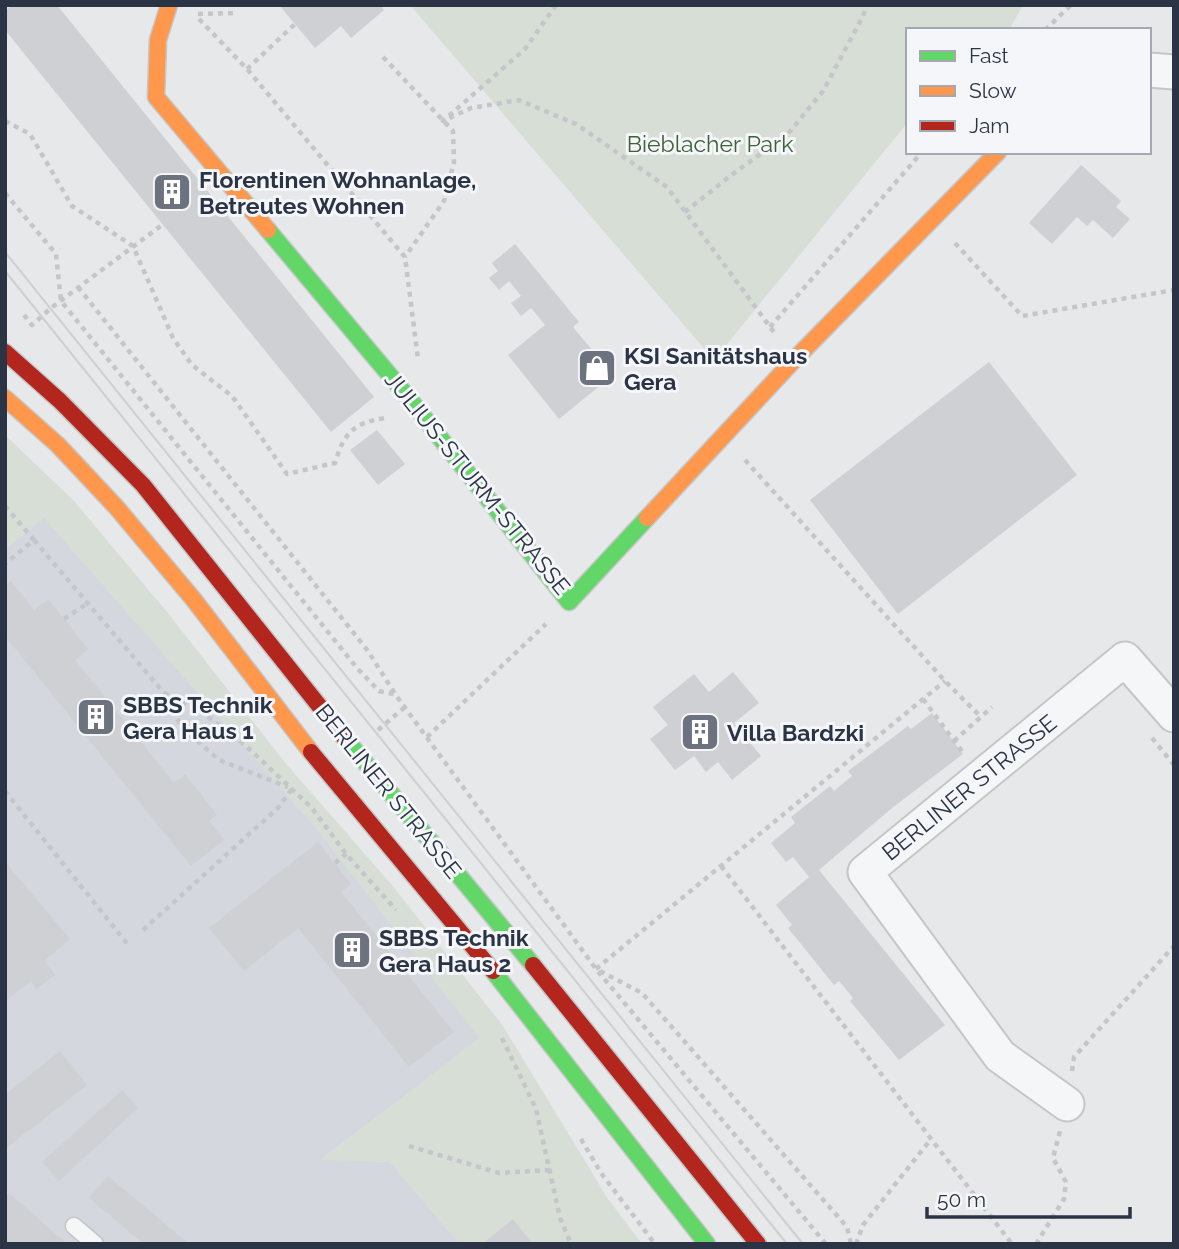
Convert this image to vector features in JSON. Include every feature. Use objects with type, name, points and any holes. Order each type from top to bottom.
[{"type":"main road","name":"JULIUS-STURM-STRASSE","points":[[169,5],[158,40],[156,97],[408,397],[569,602],[794,360],[996,154]]},
{"type":"main road","name":"BERLINER STRASSE","points":[[5,352],[60,401],[143,485],[365,763],[555,991],[758,1244]]},
{"type":"main road","name":"BERLINER STRASSE","points":[[5,398],[75,463],[117,508],[194,600],[319,762],[497,975],[708,1244]]},
{"type":"main road","points":[[692,1224],[694,1244]]},
{"type":"street","points":[[1151,70],[1174,72]]},
{"type":"street","name":"BERLINER STRASSE","points":[[1066,1104],[1000,1056],[865,872],[1125,659],[1174,715]]},
{"type":"lane","points":[[74,1226],[95,1244]]},
{"type":"path","points":[[443,121],[525,49],[556,5]]},
{"type":"path","points":[[685,212],[787,135],[824,91],[867,5]]},
{"type":"path","points":[[1047,28],[1071,5]]},
{"type":"path","points":[[5,121],[30,134],[72,205],[133,246],[173,338],[192,365],[232,396],[287,474],[335,463],[343,438],[367,421],[389,418],[408,397],[419,362],[405,257],[247,69],[194,14],[236,13]]},
{"type":"path","points":[[247,69],[295,24]]},
{"type":"path","points":[[383,57],[453,131],[454,162],[444,201],[405,257]]},
{"type":"path","points":[[443,121],[471,108],[519,100],[576,124],[667,187],[794,360]]},
{"type":"path","points":[[770,327],[920,154]]},
{"type":"path","points":[[5,193],[56,254],[61,301],[357,668],[379,691],[395,694]]},
{"type":"path","points":[[933,219],[1022,316],[1174,290]]},
{"type":"path","points":[[24,315],[32,325],[162,225]]},
{"type":"path","points":[[78,288],[368,651],[395,694],[596,969],[825,1244]]},
{"type":"path","points":[[724,436],[945,681],[982,718]]},
{"type":"path","points":[[5,506],[164,693],[182,728],[219,760],[292,789]]},
{"type":"path","points":[[5,564],[34,540]]},
{"type":"path","points":[[427,737],[569,602]]},
{"type":"path","points":[[64,619],[88,603]]},
{"type":"path","points":[[596,969],[945,681]]},
{"type":"path","points":[[164,693],[208,717],[246,746],[312,807],[346,854],[398,912]]},
{"type":"path","points":[[923,699],[954,741],[992,708]]},
{"type":"path","points":[[5,791],[129,946]]},
{"type":"path","points":[[143,930],[278,808]]},
{"type":"path","points":[[335,863],[346,854]]},
{"type":"path","points":[[721,866],[1012,1244]]},
{"type":"path","points":[[1036,1244],[1064,1199],[1066,1182],[1053,1158],[1074,1057],[1174,946]]},
{"type":"path","points":[[596,969],[642,993],[847,1227],[851,1244]]},
{"type":"path","points":[[502,1037],[536,1110],[560,1218],[571,1244]]},
{"type":"path","points":[[856,1244],[863,1225],[931,1139]]},
{"type":"path","points":[[409,1146],[499,1173],[550,1170]]},
{"type":"shaded area","points":[[44,517],[317,829],[480,1038],[322,1159],[390,1162],[460,1244],[5,1244],[5,549]]},
{"type":"green space","name":"Bieblacher Park","points":[[410,5],[1023,5],[1010,28],[906,28],[906,124],[714,360]]},
{"type":"green space","points":[[5,435],[74,501],[167,612],[287,765],[391,884],[503,1026],[608,1199],[642,1244],[533,1244],[513,1219],[482,1244],[460,1244],[390,1162],[321,1160],[479,1038],[317,829],[44,518],[5,549]]},
{"type":"building","name":"Florentinen Wohnanlage, Betreutes Wohnen","points":[[12,5],[57,5],[374,397],[331,432],[5,30],[5,11]]},
{"type":"building","points":[[279,5],[380,5],[384,10],[351,38],[341,26],[315,48]]},
{"type":"building","points":[[1081,165],[1121,201],[1116,207],[1130,219],[1113,238],[1093,220],[1087,226],[1077,217],[1052,244],[1029,223]]},
{"type":"building","points":[[515,244],[579,322],[573,327],[613,375],[559,419],[508,355],[545,325],[531,308],[521,316],[511,303],[521,296],[509,281],[499,290],[489,278],[498,271],[492,263]]},
{"type":"building","points":[[989,362],[1077,475],[898,614],[810,500]]},
{"type":"building","points":[[377,430],[405,464],[378,485],[350,450]]},
{"type":"building","name":"SBBS Technik Gera Haus 1","points":[[11,581],[34,610],[48,599],[88,649],[75,660],[174,783],[185,774],[217,815],[209,821],[224,840],[191,866],[5,636],[5,585]]},
{"type":"building","name":"Villa Bardzki","points":[[733,672],[759,703],[734,723],[761,756],[732,780],[718,762],[706,772],[694,756],[675,770],[650,739],[668,725],[653,707],[694,674],[709,692]]},
{"type":"building","points":[[932,713],[963,754],[892,808],[819,870],[945,1025],[899,1060],[850,1001],[853,998],[839,981],[834,985],[788,928],[792,925],[776,905],[809,877],[793,857],[786,862],[771,843],[795,823],[791,817],[830,786],[834,791],[852,776],[848,771],[908,726],[911,729]]},
{"type":"building","name":"SBBS Technik Gera Haus 2","points":[[318,842],[351,884],[341,892],[454,1032],[409,1067],[298,928],[244,971],[209,928]]},
{"type":"building","points":[[5,862],[70,939],[44,961],[55,975],[36,989],[31,981],[5,1001]]},
{"type":"building","points":[[60,1051],[87,1085],[5,1149],[5,1095]]},
{"type":"building","points":[[122,1090],[138,1108],[59,1181],[42,1162]]},
{"type":"building","points":[[108,1176],[189,1244],[144,1244],[89,1198]]},
{"type":"building","points":[[9,1193],[67,1244],[5,1244],[5,1197]]},
{"type":"building","points":[[513,1219],[533,1244],[482,1244]]},
{"type":"tram line","points":[[5,252],[803,1244]]},
{"type":"tram line","points":[[5,271],[787,1244]]},
{"type":"traffic: fast","points":[[268,230],[408,397],[569,602],[647,518]]},
{"type":"traffic: fast","points":[[344,737],[533,965]]},
{"type":"traffic: fast","points":[[493,971],[707,1244]]},
{"type":"traffic: slow","points":[[169,5],[158,40],[156,97],[268,230]]},
{"type":"traffic: slow","points":[[647,518],[794,360],[996,154]]},
{"type":"traffic: slow","points":[[5,398],[58,445],[117,508],[194,600],[311,752]]},
{"type":"traffic: jam","points":[[5,352],[60,401],[143,485],[344,737]]},
{"type":"traffic: jam","points":[[311,752],[493,971]]},
{"type":"traffic: jam","points":[[533,965],[758,1244]]},
{"type":"place","name":"Florentinen Wohnanlage, Betreutes Wohnen","points":[[172,192]]},
{"type":"place","name":"KSI Sanitätshaus Gera","points":[[597,368]]},
{"type":"place","name":"SBBS Technik Gera Haus 1","points":[[96,717]]},
{"type":"place","name":"Villa Bardzki","points":[[700,732]]},
{"type":"place","name":"SBBS Technik Gera Haus 2","points":[[352,950]]}]
